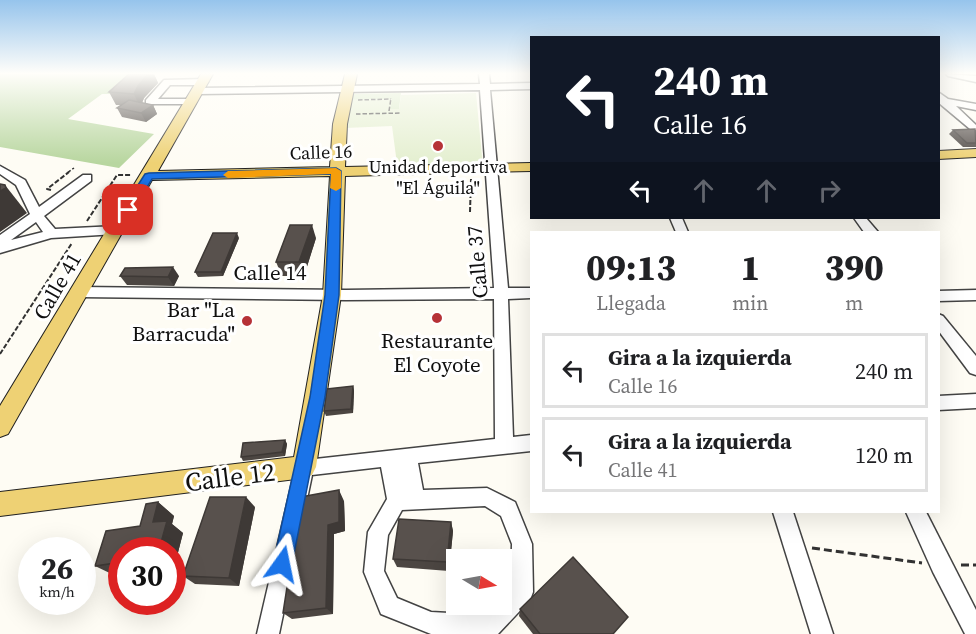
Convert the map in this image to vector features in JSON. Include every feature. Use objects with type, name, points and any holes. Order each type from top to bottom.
[{"type":"main road","name":"Calle 41","points":[[0,427],[190,104]]},
{"type":"main road","points":[[304,467],[332,295],[336,171],[345,104]]},
{"type":"main road","points":[[940,154],[976,153]]},
{"type":"main road","name":"Calle 16","points":[[149,176],[530,167]]},
{"type":"main road","name":"Calle 12","points":[[0,504],[304,467]]},
{"type":"main road","points":[[0,492],[38,501]]},
{"type":"main road","points":[[0,518],[38,501]]},
{"type":"street","name":"Calle 37","points":[[486,104],[501,292],[504,447]]},
{"type":"street","points":[[946,104],[976,130]]},
{"type":"street","points":[[0,169],[21,183],[37,215],[51,234]]},
{"type":"street","points":[[0,242],[87,178]]},
{"type":"street","points":[[861,219],[871,231]]},
{"type":"street","points":[[0,248],[51,234],[116,230]]},
{"type":"street","name":"Calle 14","points":[[80,292],[332,295],[530,293]]},
{"type":"street","points":[[940,296],[976,294]]},
{"type":"street","points":[[940,323],[976,368]]},
{"type":"street","points":[[940,403],[976,401]]},
{"type":"street","name":"Calle 12","points":[[304,467],[530,443]]},
{"type":"street","points":[[398,457],[406,501]]},
{"type":"street","points":[[268,634],[304,467]]},
{"type":"street","points":[[487,497],[508,509],[522,544],[522,592],[494,630],[431,623],[389,606],[374,572],[378,532],[406,501],[487,497]]},
{"type":"street","points":[[783,513],[822,634]]},
{"type":"street","points":[[916,513],[940,565],[976,632]]},
{"type":"path","points":[[369,104],[389,112],[402,113]]},
{"type":"path","points":[[389,112],[390,104]]},
{"type":"path","points":[[470,212],[472,169]]},
{"type":"path","points":[[0,354],[117,175]]},
{"type":"path","points":[[795,546],[940,565],[976,565]]},
{"type":"green space","points":[[0,104],[89,104],[68,119],[154,134],[119,168],[0,147]]},
{"type":"green space","name":"Unidad deportiva \"El Águila\"","points":[[348,104],[391,104],[390,109],[399,109],[400,104],[477,104],[483,167],[397,164],[392,126],[345,128]]},
{"type":"green space","points":[[391,104],[400,104],[399,109],[390,109]]},
{"type":"building","points":[[124,104],[153,105],[141,113],[117,108]]},
{"type":"building","points":[[975,129],[976,143],[967,143],[953,130]]},
{"type":"building","points":[[0,184],[5,185],[6,188],[0,191]]},
{"type":"building","points":[[290,225],[312,225],[299,262],[276,262]]},
{"type":"building","points":[[213,233],[237,233],[221,272],[195,272]]},
{"type":"building","points":[[173,267],[168,277],[120,276],[125,268]]},
{"type":"building","points":[[353,386],[351,409],[324,411],[327,389]]},
{"type":"building","points":[[285,440],[282,452],[241,457],[243,443]]},
{"type":"building","points":[[339,490],[339,522],[328,525],[326,608],[283,613],[301,497]]},
{"type":"building","points":[[210,497],[246,497],[229,578],[186,576],[186,567]]},
{"type":"building","points":[[158,502],[153,522],[167,521],[163,537],[108,537],[108,564],[96,566],[106,531],[140,526],[146,504]]},
{"type":"building","points":[[399,519],[451,522],[446,562],[393,559]]},
{"type":"building","points":[[573,557],[628,617],[613,634],[540,634],[520,609]]},
{"type":"slow traffic","points":[[228,175],[336,171],[336,188]]},
{"type":"place","name":"Unidad deportiva \"El Águila\"","points":[[438,146]]},
{"type":"place","name":"Restaurante El Coyote","points":[[437,318]]},
{"type":"place","name":"Bar \"La Barracuda\"","points":[[247,321]]},
{"type":"route","points":[[128,210],[149,176],[336,171],[332,295],[304,467],[282,564]]}]
